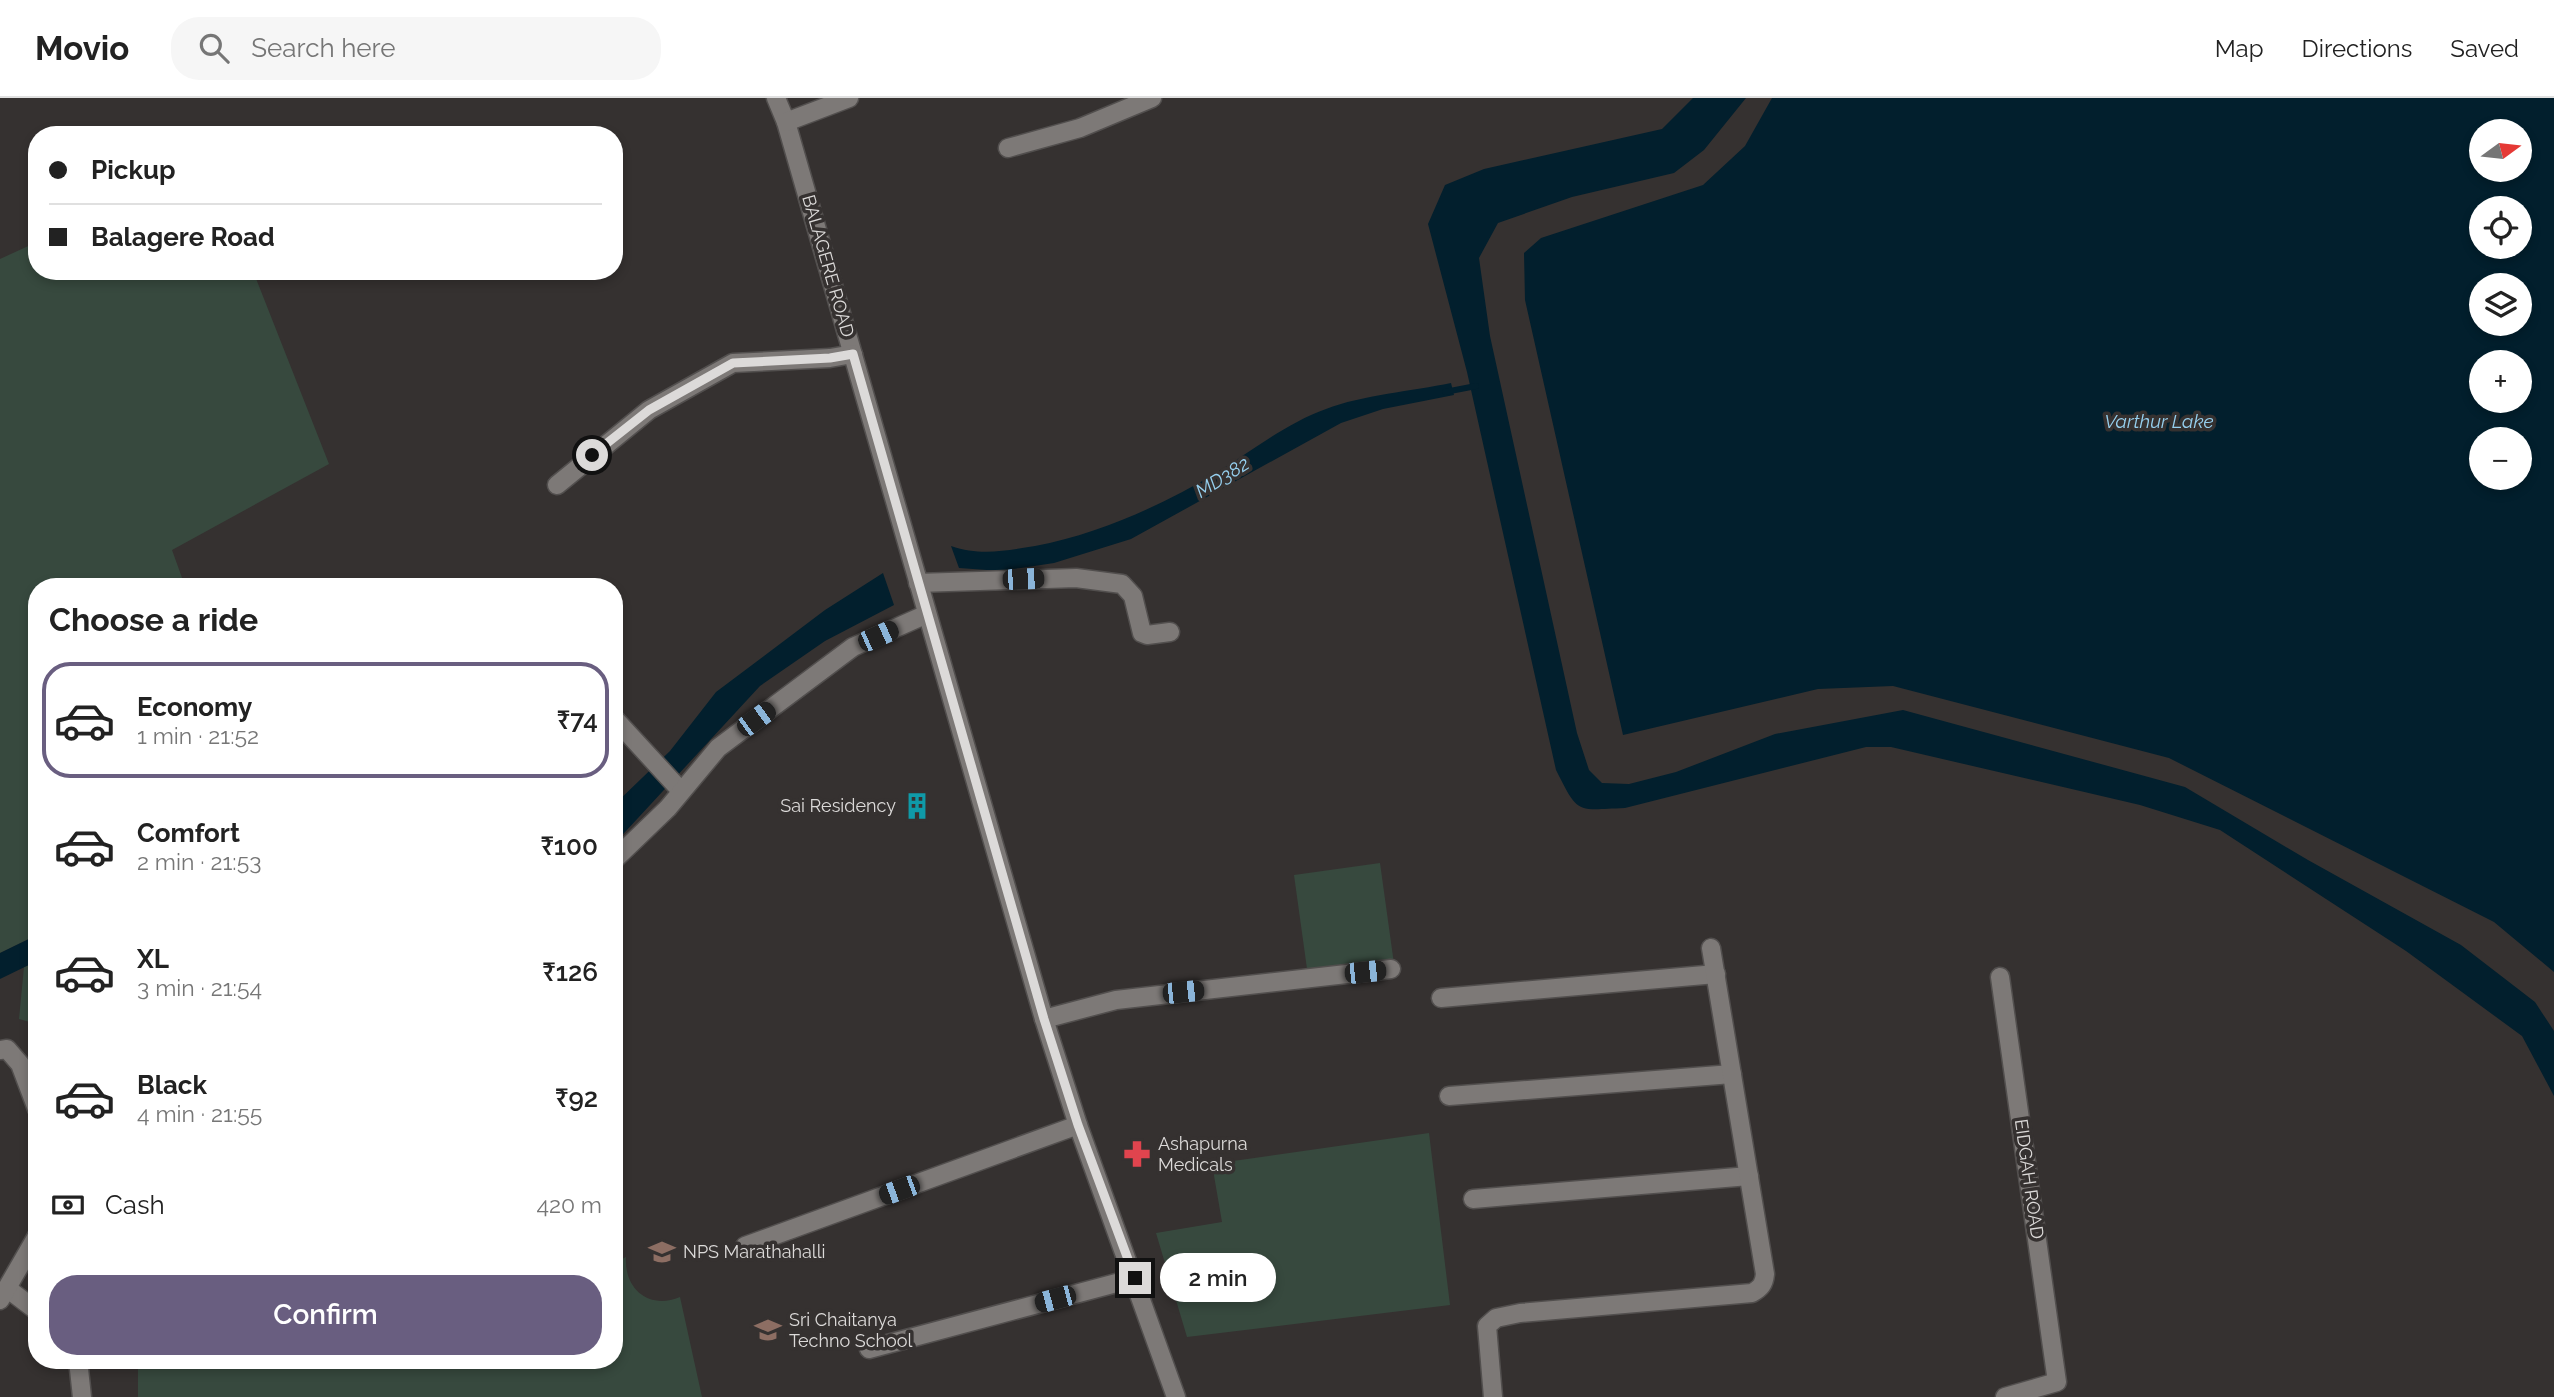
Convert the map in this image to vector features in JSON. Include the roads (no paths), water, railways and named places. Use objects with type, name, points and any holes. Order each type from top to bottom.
[{"type":"street","name":"BALAGERE ROAD","points":[[776,98],[786,122],[1044,1019],[1078,1125],[1176,1397]]},
{"type":"street","points":[[786,122],[849,98]]},
{"type":"street","points":[[1008,148],[1080,128],[1152,98]]},
{"type":"street","points":[[557,485],[649,410],[733,363],[830,358],[853,354]]},
{"type":"street","points":[[918,583],[1076,578],[1122,584],[1133,596],[1142,633],[1147,635],[1170,632]]},
{"type":"street","points":[[623,851],[668,808],[678,787],[718,748],[853,647],[927,614]]},
{"type":"street","points":[[623,728],[678,787]]},
{"type":"street","points":[[1493,1397],[1487,1326],[1496,1318],[1520,1313],[1752,1293],[1764,1282],[1765,1274],[1711,948]]},
{"type":"street","points":[[1044,1019],[1116,999],[1391,969]]},
{"type":"street","points":[[1441,998],[1716,974]]},
{"type":"street","name":"EIDGAH ROAD","points":[[2000,977],[2057,1382],[2006,1397]]},
{"type":"street","points":[[0,1050],[7,1049],[20,1064],[28,1085]]},
{"type":"street","points":[[1449,1096],[1732,1074]]},
{"type":"street","points":[[746,1246],[1078,1125]]},
{"type":"street","points":[[1473,1199],[1749,1176]]},
{"type":"street","points":[[28,1252],[4,1294],[28,1306]]},
{"type":"street","points":[[869,1349],[1135,1278]]},
{"type":"street","points":[[79,1369],[82,1397]]},
{"type":"water","points":[[1693,98],[1746,98],[1704,150],[1674,173],[1572,197],[1498,223],[1479,258],[1490,336],[1577,733],[1589,770],[1602,783],[1629,784],[1676,772],[1775,734],[1903,710],[2185,787],[2308,860],[2461,945],[2535,1002],[2554,1031],[2554,1096],[2522,1036],[2406,951],[2220,830],[2140,805],[1891,747],[1866,747],[1625,808],[1587,809],[1575,802],[1556,770],[1467,372],[1428,224],[1445,185],[1484,169],[1662,129]]},
{"type":"water","name":"Varthur Lake","points":[[1772,98],[2554,98],[2554,972],[2494,922],[2169,758],[1893,686],[1818,689],[1623,735],[1525,300],[1524,253],[1541,238],[1703,185],[1745,146]]},
{"type":"water","points":[[1451,383],[1454,395],[1383,409],[1341,423],[1131,539],[1054,563],[1001,571],[959,568],[951,546],[982,552],[1003,551],[1082,534],[1173,497],[1312,415],[1355,400]]},
{"type":"water","points":[[883,573],[894,605],[825,641],[760,686],[623,834],[623,796],[670,751],[716,692],[825,610]]},
{"type":"water","points":[[28,939],[28,965],[0,979],[0,953]]},
{"type":"waterway","name":"MD382","points":[[1445,392],[1476,386]]},
{"type":"place","name":"Sai Residency","points":[[917,806]]},
{"type":"place","name":"Ashapurna Medicals","points":[[1137,1154]]},
{"type":"place","name":"NPS Marathahalli","points":[[662,1252]]},
{"type":"place","name":"Sri Chaitanya Techno School","points":[[768,1330]]}]
